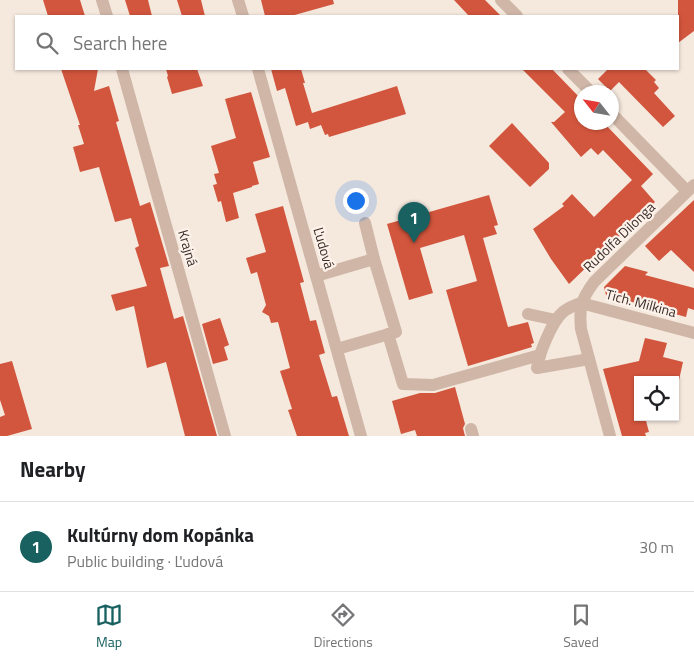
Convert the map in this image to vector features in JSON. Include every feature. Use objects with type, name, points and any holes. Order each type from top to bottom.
[{"type":"street","points":[[102,0],[107,15]]},
{"type":"street","points":[[238,0],[243,15]]},
{"type":"street","points":[[501,0],[516,15]]},
{"type":"street","name":"Krajná","points":[[122,70],[225,436]]},
{"type":"street","name":"Ľudová","points":[[258,70],[361,436]]},
{"type":"street","points":[[569,70],[584,85]]},
{"type":"street","points":[[619,121],[691,188]]},
{"type":"street","name":"Rudolfa Dilonga","points":[[581,303],[594,282],[691,188]]},
{"type":"street","points":[[337,349],[396,332],[365,223]]},
{"type":"street","points":[[316,276],[374,259]]},
{"type":"street","points":[[589,359],[537,368],[540,355],[556,320],[564,310],[581,303],[581,329],[610,436]]},
{"type":"street","name":"Tich. Milkina","points":[[581,303],[694,333]]},
{"type":"street","points":[[528,314],[556,320]]},
{"type":"street","points":[[388,334],[403,384],[433,385],[540,355]]},
{"type":"building","points":[[43,0],[80,0],[85,15],[48,15]]},
{"type":"building","points":[[125,0],[148,0],[152,15],[130,15]]},
{"type":"building","points":[[177,0],[201,0],[205,15],[182,15]]},
{"type":"building","points":[[261,0],[333,0],[334,4],[295,15],[265,15]]},
{"type":"building","points":[[454,0],[485,0],[500,15],[468,15]]},
{"type":"building","points":[[678,0],[694,0],[694,31],[679,42],[679,15]]},
{"type":"building","points":[[61,70],[98,70],[94,91],[109,86],[119,121],[116,122],[140,206],[150,202],[169,266],[160,268],[174,319],[183,316],[217,436],[185,436],[166,362],[147,368],[134,306],[116,311],[111,295],[147,286],[135,248],[139,246],[131,218],[115,222],[99,167],[80,172],[73,147],[84,144],[78,125],[80,125]]},
{"type":"building","points":[[166,70],[197,70],[203,86],[172,94]]},
{"type":"building","points":[[271,70],[301,70],[312,113],[397,86],[406,114],[329,137],[328,134],[325,135],[321,125],[310,129],[308,122],[296,126],[285,88],[277,91]]},
{"type":"building","points":[[523,70],[553,70],[574,92],[574,130],[611,130],[653,174],[641,186],[655,202],[569,284],[533,229],[564,206],[562,204],[572,194],[594,217],[632,180],[603,150],[598,155],[591,148],[581,157],[551,122],[554,122],[565,112]]},
{"type":"building","points":[[607,70],[646,70],[656,80],[654,82],[659,88],[654,93],[675,116],[663,127],[619,82],[616,85],[604,85],[598,79]]},
{"type":"building","points":[[251,92],[270,157],[253,162],[259,184],[233,193],[239,218],[226,222],[221,201],[218,202],[213,185],[217,184],[214,174],[219,173],[211,146],[236,138],[225,99]]},
{"type":"building","points":[[512,123],[549,163],[549,169],[530,187],[489,146]]},
{"type":"building","points":[[489,195],[498,225],[494,226],[497,234],[483,238],[508,327],[528,322],[534,343],[531,344],[532,347],[468,366],[446,290],[477,281],[464,235],[420,248],[433,293],[409,300],[387,224]]},
{"type":"building","points":[[694,200],[694,272],[671,250],[659,261],[645,246]]},
{"type":"building","points":[[283,206],[304,282],[300,283],[310,321],[316,320],[325,353],[319,355],[332,397],[337,396],[349,436],[297,436],[288,410],[292,409],[280,371],[290,368],[278,322],[271,323],[269,316],[262,312],[266,305],[257,272],[251,274],[246,258],[266,252],[255,214]]},
{"type":"building","points":[[625,266],[648,272],[645,275],[694,288],[694,310],[688,308],[686,317],[606,295],[604,287]]},
{"type":"building","points":[[220,318],[229,345],[224,347],[228,360],[213,364],[202,324]]},
{"type":"building","points":[[645,338],[667,343],[663,357],[683,362],[679,380],[679,376],[634,376],[634,421],[646,421],[649,432],[645,433],[646,436],[622,436],[603,369],[639,361]]},
{"type":"building","points":[[12,361],[32,429],[0,436],[0,417],[5,415],[0,400],[0,364]]},
{"type":"building","points":[[455,387],[465,424],[463,428],[465,436],[417,436],[415,430],[401,434],[392,401],[420,393],[435,393]]},
{"type":"place","name":"Kultúrny dom Kopánka","points":[[414,243]]}]
